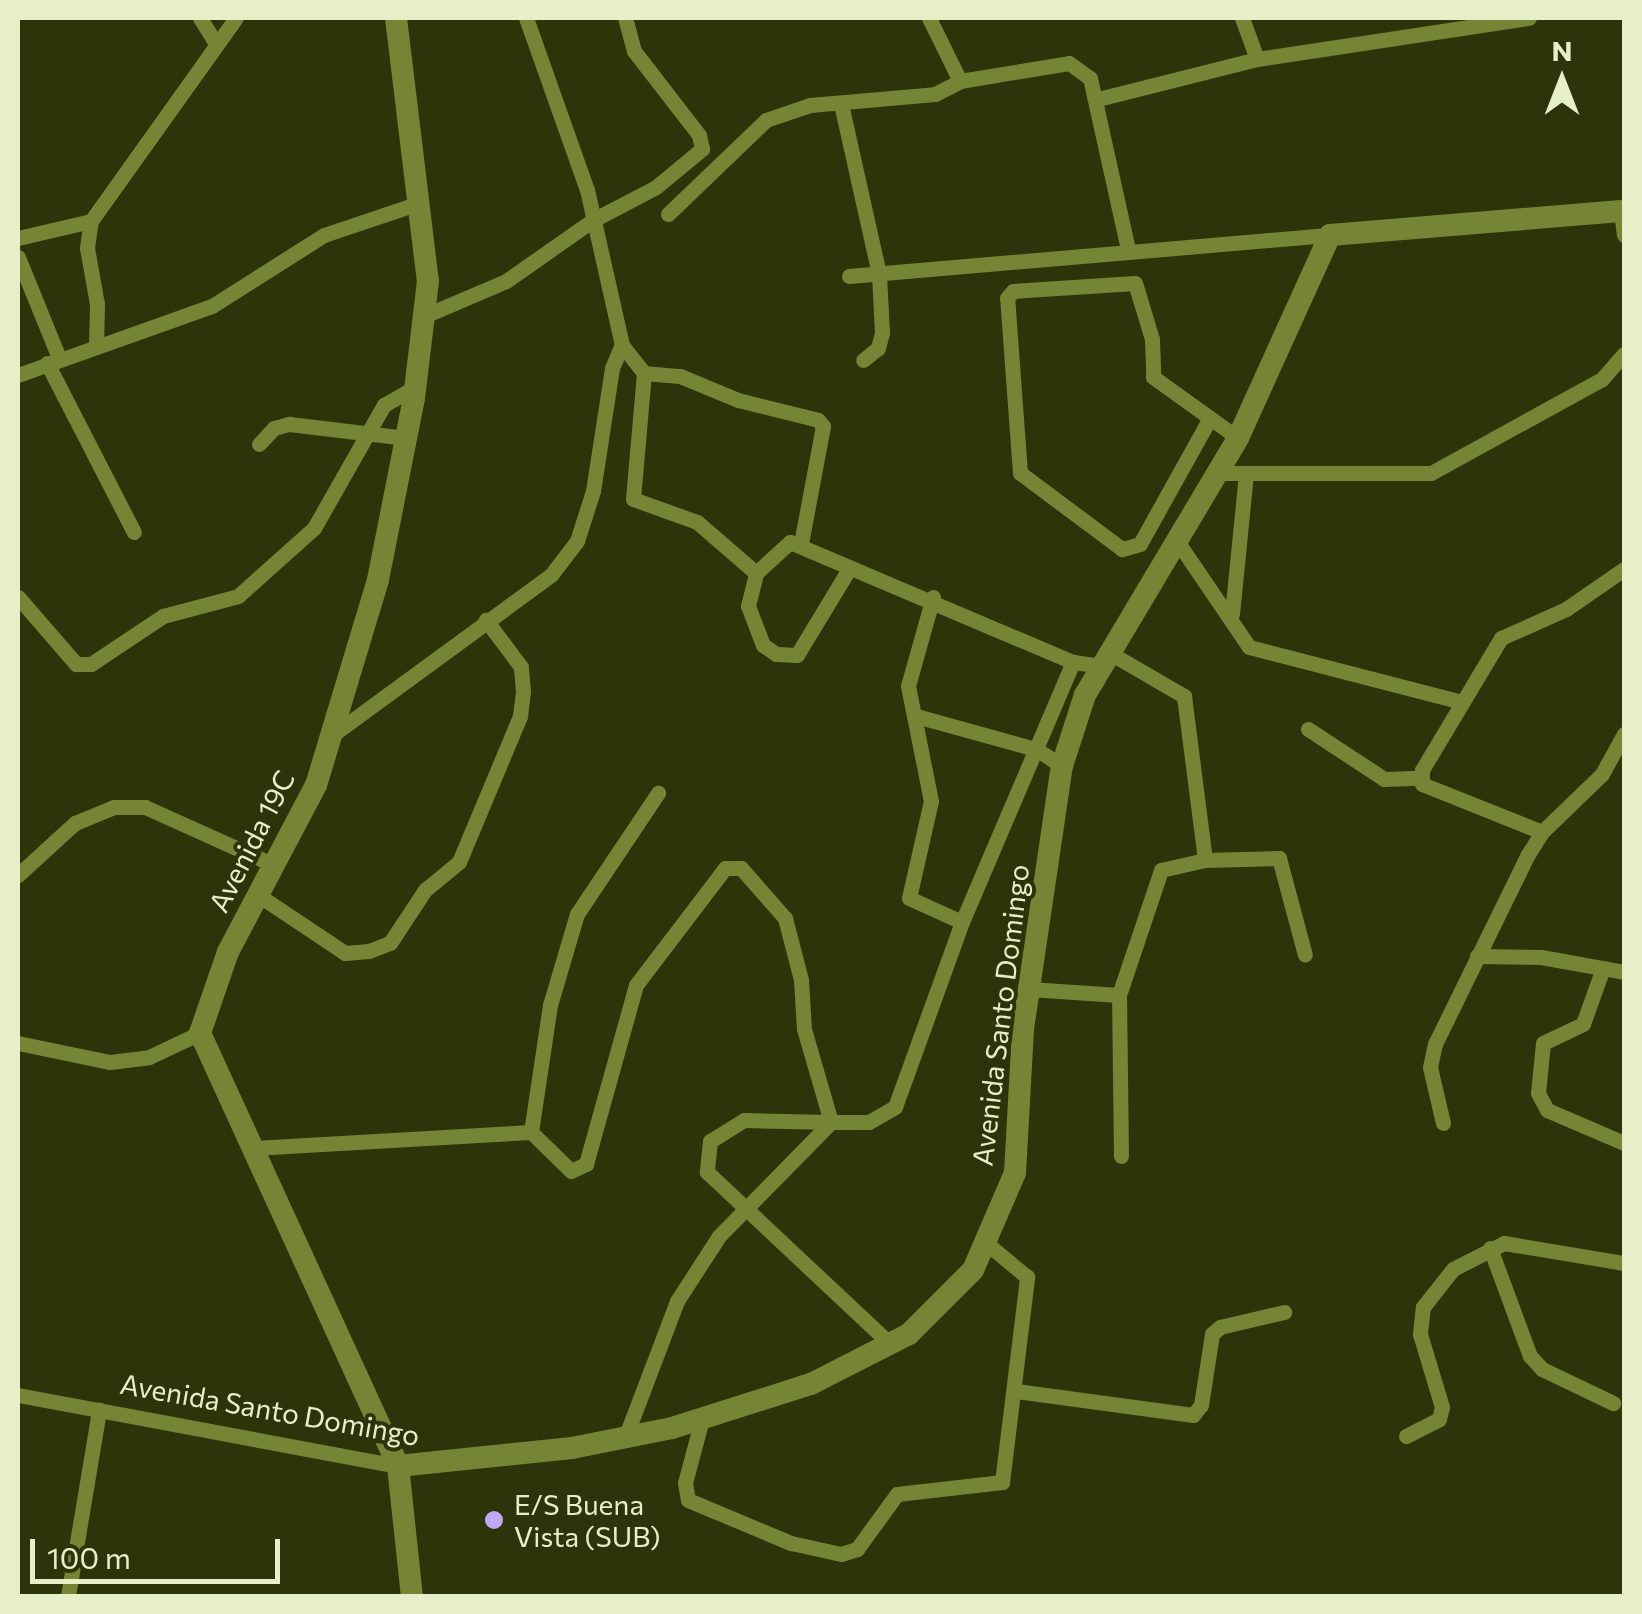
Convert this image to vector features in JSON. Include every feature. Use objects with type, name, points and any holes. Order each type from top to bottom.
[{"type":"street","points":[[200,18],[216,44]]},
{"type":"street","points":[[96,346],[97,304],[86,248],[91,222],[236,18]]},
{"type":"street","name":"Avenida 19C","points":[[200,1033],[228,952],[316,785],[378,580],[406,438],[428,281],[396,18]]},
{"type":"street","points":[[526,18],[593,220],[622,345],[644,374],[633,499],[697,522],[756,573]]},
{"type":"street","points":[[424,316],[506,281],[593,220],[656,187],[702,149],[698,135],[634,51],[625,18]]},
{"type":"street","points":[[929,18],[960,81]]},
{"type":"street","points":[[1242,18],[1257,58]]},
{"type":"street","points":[[1098,99],[1257,58],[1441,24],[1529,18]]},
{"type":"street","points":[[668,214],[732,158],[756,125],[810,105],[935,94],[960,81],[1069,63],[1090,78],[1098,99],[1128,249]]},
{"type":"street","points":[[842,104],[878,274],[882,332],[878,348],[863,360]]},
{"type":"street","points":[[18,375],[212,306],[324,235],[419,203]]},
{"type":"street","points":[[850,276],[1128,249],[1623,219]]},
{"type":"street","points":[[18,238],[91,222]]},
{"type":"street","name":"Avenida Santo Domingo","points":[[18,1395],[398,1466],[625,1438],[702,1419],[811,1384],[908,1334],[974,1270],[1015,1173],[1029,989],[1062,766],[1085,695],[1238,438],[1330,235]]},
{"type":"street","points":[[18,257],[53,361],[134,532]]},
{"type":"street","points":[[1210,418],[1140,544],[1122,549],[1020,473],[1007,298],[1013,291],[1135,283],[1152,339],[1153,377],[1238,438]]},
{"type":"street","points":[[331,736],[552,575],[577,541],[594,491],[612,368],[622,345]]},
{"type":"street","points":[[1218,473],[1432,473],[1602,379],[1624,354]]},
{"type":"street","points":[[644,374],[696,380],[738,400],[818,420],[822,426],[801,544]]},
{"type":"street","points":[[18,596],[76,664],[91,664],[163,616],[238,596],[314,528],[384,404],[415,387]]},
{"type":"street","points":[[260,444],[274,428],[289,424],[406,438]]},
{"type":"street","points":[[1232,614],[1246,474]]},
{"type":"street","points":[[1178,541],[1232,614],[1250,648],[1275,658],[1404,683],[1461,702]]},
{"type":"street","points":[[848,568],[798,655],[788,656],[762,645],[748,606],[756,573],[782,546],[801,544],[848,568],[933,598],[1073,662],[1107,660],[1184,696],[1206,860]]},
{"type":"street","points":[[1542,832],[1422,784],[1420,778],[1461,702],[1514,628],[1566,610],[1624,569]]},
{"type":"street","points":[[933,598],[908,686],[930,818],[909,898],[962,922]]},
{"type":"street","points":[[258,895],[345,953],[369,952],[390,944],[425,890],[459,862],[520,716],[523,691],[521,667],[486,620]]},
{"type":"street","points":[[890,1344],[745,1205],[713,1182],[706,1158],[710,1141],[744,1120],[869,1122],[894,1107],[962,922],[1073,662]]},
{"type":"street","points":[[916,716],[1036,749],[1062,766]]},
{"type":"street","points":[[1308,729],[1384,779],[1420,778]]},
{"type":"street","points":[[1443,1123],[1431,1056],[1542,832],[1602,774],[1624,734]]},
{"type":"street","points":[[530,1132],[550,1005],[577,914],[658,793]]},
{"type":"street","points":[[18,875],[75,823],[114,807],[145,807],[274,864]]},
{"type":"street","points":[[1120,1156],[1119,994],[1161,870],[1206,860],[1279,858],[1305,955]]},
{"type":"street","points":[[252,1148],[530,1132],[571,1171],[586,1164],[636,984],[732,865],[785,918],[801,980],[804,1029],[831,1122]]},
{"type":"street","points":[[1478,956],[1542,957],[1624,972]]},
{"type":"street","points":[[1603,968],[1583,1024],[1542,1043],[1538,1093],[1547,1110],[1624,1144]]},
{"type":"street","points":[[1029,989],[1119,994]]},
{"type":"street","points":[[18,1043],[110,1062],[150,1057],[200,1033],[398,1466],[412,1596]]},
{"type":"street","points":[[625,1438],[677,1301],[745,1205],[831,1122]]},
{"type":"street","points":[[702,1419],[685,1484],[688,1500],[792,1544],[841,1554],[856,1549],[897,1494],[1002,1482],[1027,1278],[985,1242]]},
{"type":"street","points":[[1406,1436],[1439,1420],[1442,1407],[1420,1334],[1423,1308],[1453,1268],[1504,1243],[1624,1263]]},
{"type":"street","points":[[1490,1248],[1530,1356],[1542,1370],[1614,1403]]},
{"type":"street","points":[[1016,1391],[1192,1415],[1201,1405],[1212,1334],[1284,1312]]},
{"type":"street","points":[[68,1596],[98,1410]]},
{"type":"place","name":"E/S Buena Vista (SUB)","points":[[494,1520]]}]
